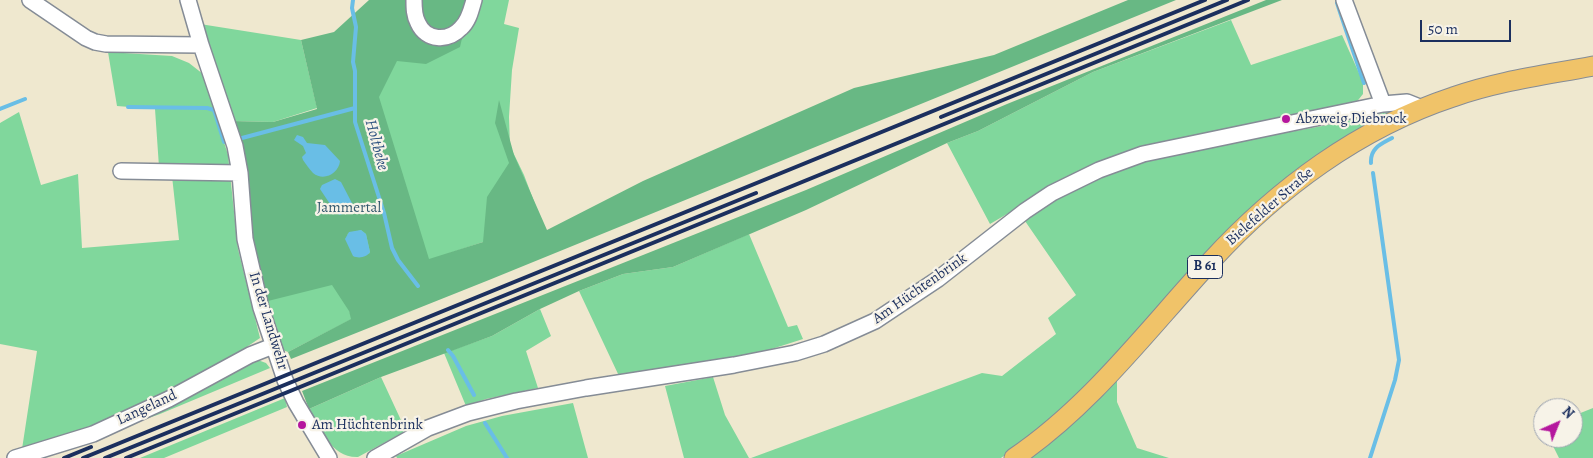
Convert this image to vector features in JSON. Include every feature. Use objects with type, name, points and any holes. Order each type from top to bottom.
[{"type":"main road","name":"Bielefelder Straße","points":[[1014,458],[1047,434],[1086,398],[1230,241],[1280,195],[1331,157],[1422,108],[1453,96],[1593,66]]},
{"type":"street","points":[[30,0],[86,38],[95,42],[201,45]]},
{"type":"street","name":"In der Landwehr","points":[[188,0],[235,146],[240,174],[246,239],[261,308],[273,346],[296,403],[329,458]]},
{"type":"street","points":[[414,0],[414,10],[421,28],[433,37],[441,38],[457,33],[463,27],[468,19],[474,0]]},
{"type":"street","points":[[1344,0],[1382,104]]},
{"type":"street","name":"Am Hüchtenbrink","points":[[375,458],[428,428],[468,413],[516,401],[586,388],[734,365],[796,353],[824,344],[875,321],[938,279],[1025,211],[1052,193],[1099,170],[1143,154],[1382,104],[1407,102],[1422,108]]},
{"type":"street","points":[[121,171],[240,174]]},
{"type":"street","name":"Langeland","points":[[15,458],[93,434],[169,399],[250,355],[273,346]]},
{"type":"green space","points":[[369,0],[471,0],[460,47],[426,64],[397,61],[379,97],[429,259],[483,242],[487,197],[509,163],[495,123],[499,100],[514,155],[547,230],[643,181],[854,88],[994,55],[1128,0],[1176,0],[291,359],[288,352],[351,319],[349,311],[332,285],[264,302],[232,121],[273,122],[317,109],[301,40],[334,32]],"holes":[[[361,230],[366,234],[370,252],[369,254],[347,234]]]},
{"type":"green space","name":"Jammertal","points":[[480,0],[509,0],[504,24],[519,28],[512,70],[509,117],[510,146],[524,175],[549,241],[483,242],[450,253],[349,310],[352,319],[288,352],[278,348],[264,302],[325,119],[353,23]]},
{"type":"green space","points":[[1266,0],[1282,0],[1093,72],[978,131],[947,143],[806,210],[673,267],[623,274],[579,291],[540,309],[492,336],[381,377],[309,409],[302,391],[806,190],[1007,104]]},
{"type":"green space","points":[[1231,20],[1251,65],[1342,35],[1363,82],[1363,94],[1355,104],[1129,150],[1053,187],[990,224],[947,143],[978,131],[1093,72]]},
{"type":"green space","points":[[200,24],[301,40],[317,108],[273,122],[232,121]]},
{"type":"green space","points":[[108,52],[172,56],[189,63],[203,74],[228,155],[238,249],[260,338],[208,373],[90,431],[22,449],[37,351],[0,344],[0,123],[19,112],[41,185],[78,174],[82,248],[179,240],[172,176],[159,167],[155,109],[117,106]]},
{"type":"green space","points":[[1390,111],[1392,116],[1328,149],[1102,372],[1037,431],[1001,458],[751,458],[982,373],[1002,376],[1056,334],[1048,318],[1076,295],[1025,221],[1075,188],[1093,179],[1129,166],[1166,156],[1353,120]]},
{"type":"green space","points":[[749,234],[788,327],[797,325],[803,339],[731,362],[619,376],[579,291],[623,274],[673,267]]},
{"type":"green space","points":[[540,309],[551,336],[526,351],[538,388],[486,399],[466,406],[444,353],[492,336]]},
{"type":"green space","points":[[255,359],[266,363],[270,368],[160,414],[109,432]]},
{"type":"green space","points":[[381,377],[406,431],[358,457],[341,453],[328,441],[309,409]]},
{"type":"green space","points":[[713,377],[725,415],[749,458],[684,458],[665,386]]},
{"type":"green space","points":[[1117,380],[1117,402],[1137,448],[1169,458],[1030,458],[1080,417]]},
{"type":"green space","points":[[285,398],[287,407],[164,458],[140,458]]},
{"type":"green space","points":[[573,403],[588,458],[397,458],[396,456],[466,426],[502,416]]},
{"type":"green space","points":[[1593,408],[1593,458],[1559,458],[1554,448],[1583,448],[1583,412]]},
{"type":"water","points":[[297,135],[303,137],[307,143],[325,145],[340,161],[337,169],[330,175],[322,177],[313,173],[303,160],[302,157],[306,153],[303,146],[294,140]]},
{"type":"water","points":[[335,179],[341,182],[353,205],[352,209],[340,215],[336,213],[320,189],[322,185]]},
{"type":"water","points":[[361,230],[366,234],[370,252],[365,256],[353,256],[345,239],[349,232]]},
{"type":"waterway","name":"Holtbeke","points":[[353,0],[352,8],[356,27],[353,62],[355,71],[355,122],[384,213],[392,248],[398,260],[418,286]]},
{"type":"waterway","points":[[1337,3],[1364,83]]},
{"type":"waterway","points":[[0,109],[25,99]]},
{"type":"waterway","points":[[128,107],[207,108],[214,110],[224,142]]},
{"type":"waterway","points":[[242,138],[355,108]]},
{"type":"waterway","points":[[1371,163],[1374,150],[1392,138]]},
{"type":"waterway","points":[[1370,458],[1395,380],[1399,360],[1373,173]]},
{"type":"waterway","name":"Holtbeke","points":[[448,350],[474,395]]},
{"type":"waterway","name":"Holtbeke","points":[[485,423],[507,458]]},
{"type":"railway","points":[[83,458],[1205,0]]},
{"type":"railway","points":[[941,117],[1227,0]]},
{"type":"railway","points":[[126,458],[1248,0]]},
{"type":"railway","points":[[105,458],[756,193]]},
{"type":"railway","points":[[64,458],[91,447]]},
{"type":"place","name":"Abzweig Diebrock","points":[[1286,119]]},
{"type":"place","name":"Am Hüchtenbrink","points":[[302,425]]}]
